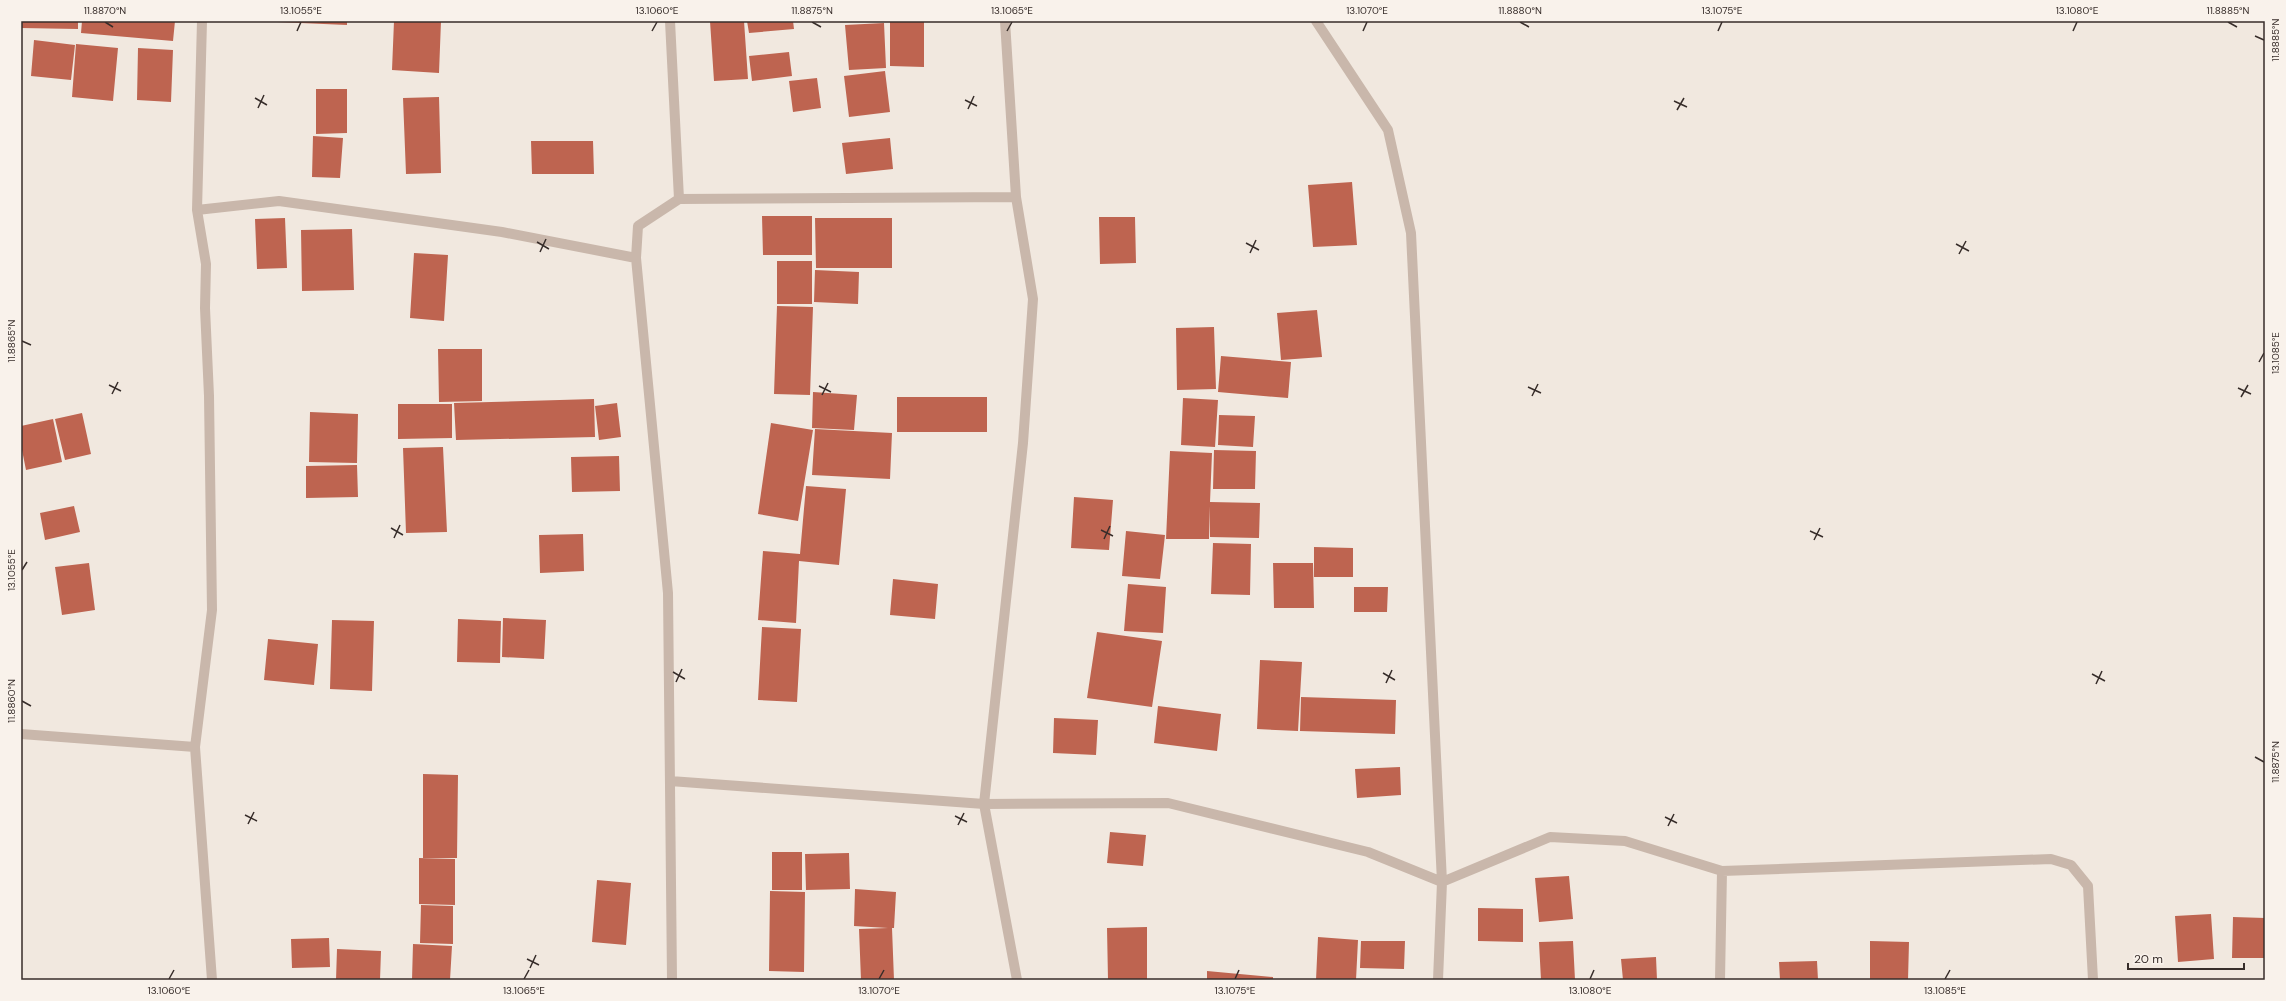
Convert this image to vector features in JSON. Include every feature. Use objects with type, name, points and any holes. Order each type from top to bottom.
[{"type":"street","points":[[202,21],[197,210],[206,264],[205,308],[209,396],[212,610],[195,747],[212,980]]},
{"type":"street","points":[[670,21],[679,199]]},
{"type":"street","points":[[1005,21],[1016,197],[1033,299],[1024,443],[984,804],[1017,980]]},
{"type":"street","points":[[1316,21],[1388,130],[1411,233],[1442,882],[1438,980]]},
{"type":"street","points":[[672,980],[668,592],[636,258],[638,226],[679,199],[1016,197]]},
{"type":"street","points":[[197,210],[279,200],[502,232],[636,258]]},
{"type":"street","points":[[21,734],[195,747]]},
{"type":"street","points":[[670,780],[984,804],[1168,803],[1368,852],[1442,882],[1550,836],[1624,841],[1722,871],[2051,859],[2071,864],[2088,886],[2093,980]]},
{"type":"street","points":[[1720,980],[1722,871]]},
{"type":"building","points":[[21,21],[78,21],[78,29],[21,28]]},
{"type":"building","points":[[82,21],[175,21],[173,41],[81,33]]},
{"type":"building","points":[[253,21],[347,21],[347,25]]},
{"type":"building","points":[[394,21],[441,21],[439,73],[392,70]]},
{"type":"building","points":[[710,21],[744,21],[748,79],[714,81]]},
{"type":"building","points":[[747,21],[793,21],[794,29],[749,33]]},
{"type":"building","points":[[890,21],[924,21],[924,67],[890,66]]},
{"type":"building","points":[[884,23],[886,68],[849,70],[845,25]]},
{"type":"building","points":[[34,40],[75,45],[71,80],[31,76]]},
{"type":"building","points":[[76,44],[118,48],[113,101],[72,97]]},
{"type":"building","points":[[138,48],[173,50],[171,102],[137,100]]},
{"type":"building","points":[[789,52],[792,76],[752,81],[749,56]]},
{"type":"building","points":[[885,71],[890,112],[849,117],[844,76]]},
{"type":"building","points":[[817,78],[821,108],[793,112],[789,81]]},
{"type":"building","points":[[316,89],[347,89],[347,133],[316,134]]},
{"type":"building","points":[[439,97],[441,173],[406,174],[403,98]]},
{"type":"building","points":[[313,136],[343,138],[340,178],[312,177]]},
{"type":"building","points":[[890,138],[893,169],[846,174],[842,143]]},
{"type":"building","points":[[531,141],[593,141],[594,174],[532,174]]},
{"type":"building","points":[[1352,182],[1357,245],[1313,247],[1308,185]]},
{"type":"building","points":[[762,216],[812,216],[812,255],[763,255]]},
{"type":"building","points":[[1099,217],[1135,217],[1136,263],[1100,264]]},
{"type":"building","points":[[285,218],[287,268],[257,269],[255,219]]},
{"type":"building","points":[[815,218],[892,218],[892,268],[816,268]]},
{"type":"building","points":[[352,229],[354,290],[302,291],[301,230]]},
{"type":"building","points":[[414,253],[448,255],[444,321],[410,318]]},
{"type":"building","points":[[777,261],[812,261],[812,304],[777,304]]},
{"type":"building","points":[[815,270],[859,272],[858,304],[814,302]]},
{"type":"building","points":[[777,306],[813,307],[810,395],[774,394]]},
{"type":"building","points":[[1317,310],[1322,357],[1281,360],[1277,313]]},
{"type":"building","points":[[1214,327],[1216,389],[1177,390],[1176,328]]},
{"type":"building","points":[[438,349],[482,349],[482,401],[439,402]]},
{"type":"building","points":[[1221,356],[1291,362],[1288,398],[1218,392]]},
{"type":"building","points":[[813,392],[857,395],[854,430],[812,428]]},
{"type":"building","points":[[897,397],[987,397],[987,432],[897,432]]},
{"type":"building","points":[[1183,398],[1218,400],[1215,447],[1181,445]]},
{"type":"building","points":[[594,399],[595,437],[456,440],[454,403]]},
{"type":"building","points":[[617,403],[621,437],[599,440],[595,406]]},
{"type":"building","points":[[398,404],[452,404],[452,438],[398,439]]},
{"type":"building","points":[[310,412],[358,414],[357,463],[309,462]]},
{"type":"building","points":[[82,413],[91,454],[65,460],[55,419]]},
{"type":"building","points":[[1219,415],[1255,416],[1253,447],[1218,445]]},
{"type":"building","points":[[53,419],[62,462],[26,470],[21,445],[21,426]]},
{"type":"building","points":[[771,423],[813,430],[798,521],[758,514]]},
{"type":"building","points":[[815,429],[892,433],[890,479],[812,475]]},
{"type":"building","points":[[443,447],[447,532],[406,533],[403,448]]},
{"type":"building","points":[[1214,450],[1256,451],[1255,489],[1213,489]]},
{"type":"building","points":[[1170,451],[1212,453],[1210,502],[1260,503],[1259,538],[1210,537],[1210,506],[1209,539],[1166,539]]},
{"type":"building","points":[[619,456],[620,491],[572,492],[571,457]]},
{"type":"building","points":[[357,465],[358,497],[306,498],[306,466]]},
{"type":"building","points":[[806,486],[846,489],[839,565],[799,561],[796,623],[758,620],[763,551],[800,554]]},
{"type":"building","points":[[1074,497],[1113,500],[1109,550],[1071,548]]},
{"type":"building","points":[[74,506],[80,532],[45,540],[40,513]]},
{"type":"building","points":[[1126,531],[1165,535],[1160,579],[1122,576]]},
{"type":"building","points":[[583,534],[584,571],[540,573],[539,535]]},
{"type":"building","points":[[1213,543],[1251,544],[1250,595],[1211,594]]},
{"type":"building","points":[[1314,547],[1353,548],[1353,577],[1314,577]]},
{"type":"building","points":[[89,563],[95,610],[62,615],[55,567]]},
{"type":"building","points":[[1273,563],[1313,563],[1314,608],[1274,608]]},
{"type":"building","points":[[893,579],[938,584],[935,619],[890,615]]},
{"type":"building","points":[[1128,584],[1166,587],[1163,633],[1124,631]]},
{"type":"building","points":[[1354,587],[1388,587],[1387,612],[1354,612]]},
{"type":"building","points":[[503,618],[546,620],[544,659],[502,657]]},
{"type":"building","points":[[458,619],[501,621],[500,663],[457,662]]},
{"type":"building","points":[[332,620],[374,621],[372,691],[330,689]]},
{"type":"building","points":[[762,627],[801,629],[797,702],[758,700]]},
{"type":"building","points":[[1097,632],[1162,641],[1152,707],[1087,698]]},
{"type":"building","points":[[268,639],[318,644],[314,685],[264,680]]},
{"type":"building","points":[[1260,660],[1302,662],[1298,731],[1257,729]]},
{"type":"building","points":[[1301,697],[1396,700],[1395,734],[1300,731]]},
{"type":"building","points":[[1158,706],[1221,714],[1217,751],[1154,743]]},
{"type":"building","points":[[1054,718],[1098,720],[1096,755],[1053,753]]},
{"type":"building","points":[[1400,767],[1401,795],[1357,798],[1355,769]]},
{"type":"building","points":[[423,774],[458,775],[457,858],[423,858]]},
{"type":"building","points":[[1110,832],[1146,835],[1143,866],[1107,863]]},
{"type":"building","points":[[772,852],[802,852],[802,890],[772,890]]},
{"type":"building","points":[[849,853],[850,889],[806,890],[805,854]]},
{"type":"building","points":[[419,858],[455,859],[455,905],[419,904]]},
{"type":"building","points":[[1569,876],[1573,919],[1539,922],[1535,878]]},
{"type":"building","points":[[597,880],[631,883],[626,945],[592,942]]},
{"type":"building","points":[[855,889],[896,892],[894,928],[892,928],[894,980],[861,980],[859,929],[888,928],[854,926]]},
{"type":"building","points":[[770,891],[805,892],[804,972],[769,971]]},
{"type":"building","points":[[421,905],[453,906],[453,944],[420,943]]},
{"type":"building","points":[[1478,908],[1523,909],[1523,942],[1478,941]]},
{"type":"building","points":[[2211,914],[2214,959],[2178,962],[2175,916]]},
{"type":"building","points":[[2233,917],[2265,918],[2265,958],[2232,958]]},
{"type":"building","points":[[1147,927],[1147,980],[1108,980],[1107,928]]},
{"type":"building","points":[[1318,937],[1358,940],[1356,980],[1316,980]]},
{"type":"building","points":[[329,938],[330,967],[292,968],[291,939]]},
{"type":"building","points":[[1361,941],[1405,941],[1404,969],[1360,968]]},
{"type":"building","points":[[1573,941],[1575,980],[1541,980],[1539,942]]},
{"type":"building","points":[[1870,941],[1909,942],[1908,980],[1870,980]]},
{"type":"building","points":[[413,944],[452,946],[450,980],[412,980]]},
{"type":"building","points":[[337,949],[381,951],[380,980],[336,980]]},
{"type":"building","points":[[1656,957],[1657,980],[1623,980],[1621,959]]},
{"type":"building","points":[[1817,961],[1818,980],[1780,980],[1779,962]]},
{"type":"building","points":[[1207,971],[1273,977],[1273,980],[1207,980]]}]
